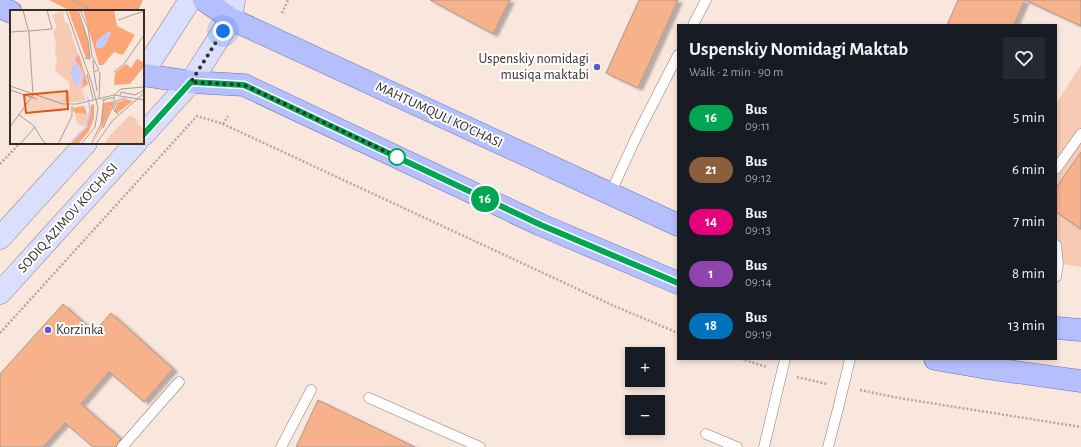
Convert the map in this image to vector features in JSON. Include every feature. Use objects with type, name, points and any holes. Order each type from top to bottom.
[{"type":"main road","points":[[144,72],[190,0]]},
{"type":"main road","name":"MAHTUMQULI KO'CHASI","points":[[204,0],[232,9],[610,194],[677,225]]},
{"type":"main road","points":[[0,7],[10,12]]},
{"type":"main road","points":[[144,134],[191,82],[232,9]]},
{"type":"main road","points":[[144,74],[191,82],[244,85],[541,225],[677,283]]},
{"type":"main road","points":[[0,238],[85,144]]},
{"type":"main road","name":"SODIQ AZIMOV KO'CHASI","points":[[0,293],[135,144]]},
{"type":"main road","points":[[1057,328],[1081,330]]},
{"type":"main road","points":[[941,360],[1081,381]]},
{"type":"lane","points":[[694,24],[706,0]]},
{"type":"lane","points":[[610,194],[641,127],[677,57]]},
{"type":"lane","points":[[1057,168],[1081,134]]},
{"type":"lane","points":[[1057,254],[1057,270]]},
{"type":"lane","points":[[764,447],[785,360]]},
{"type":"lane","points":[[828,447],[850,360]]},
{"type":"lane","points":[[122,447],[179,382]]},
{"type":"lane","points":[[281,447],[311,390]]},
{"type":"lane","points":[[369,398],[480,447]]},
{"type":"lane","points":[[706,434],[737,447]]},
{"type":"path","points":[[72,0],[93,10]]},
{"type":"path","points":[[282,14],[288,0]]},
{"type":"path","points":[[0,333],[197,116],[223,124],[605,302],[677,333]]},
{"type":"path","points":[[223,124],[228,116]]},
{"type":"path","points":[[0,164],[19,144]]},
{"type":"path","points":[[744,360],[810,381],[907,399],[1081,426]]},
{"type":"shaded area","points":[[49,0],[143,0],[138,10],[69,10]]},
{"type":"shaded area","points":[[1081,65],[1081,267],[1057,263],[1057,102]]},
{"type":"building","points":[[430,0],[510,0],[493,34]]},
{"type":"building","points":[[639,0],[678,0],[638,88],[606,73]]},
{"type":"building","points":[[958,0],[1025,0],[1014,24],[947,24]]},
{"type":"building","points":[[1025,0],[1081,0],[1081,26]]},
{"type":"building","points":[[1081,152],[1081,229],[1057,213],[1057,187]]},
{"type":"building","points":[[63,304],[94,332],[111,313],[173,369],[144,402],[109,372],[81,404],[121,439],[116,447],[93,447],[65,423],[43,447],[0,447],[0,374]]},
{"type":"building","points":[[318,400],[415,447],[296,447]]},
{"type":"bus line","name":"16","points":[[144,134],[191,82],[244,85],[541,225],[677,283]]},
{"type":"place","name":"Uspenskiy nomidagi musiqa maktabi","points":[[597,67]]},
{"type":"place","name":"Korzinka","points":[[48,330]]},
{"type":"route","points":[[223,31],[191,82],[244,85],[400,158],[397,157]]}]
